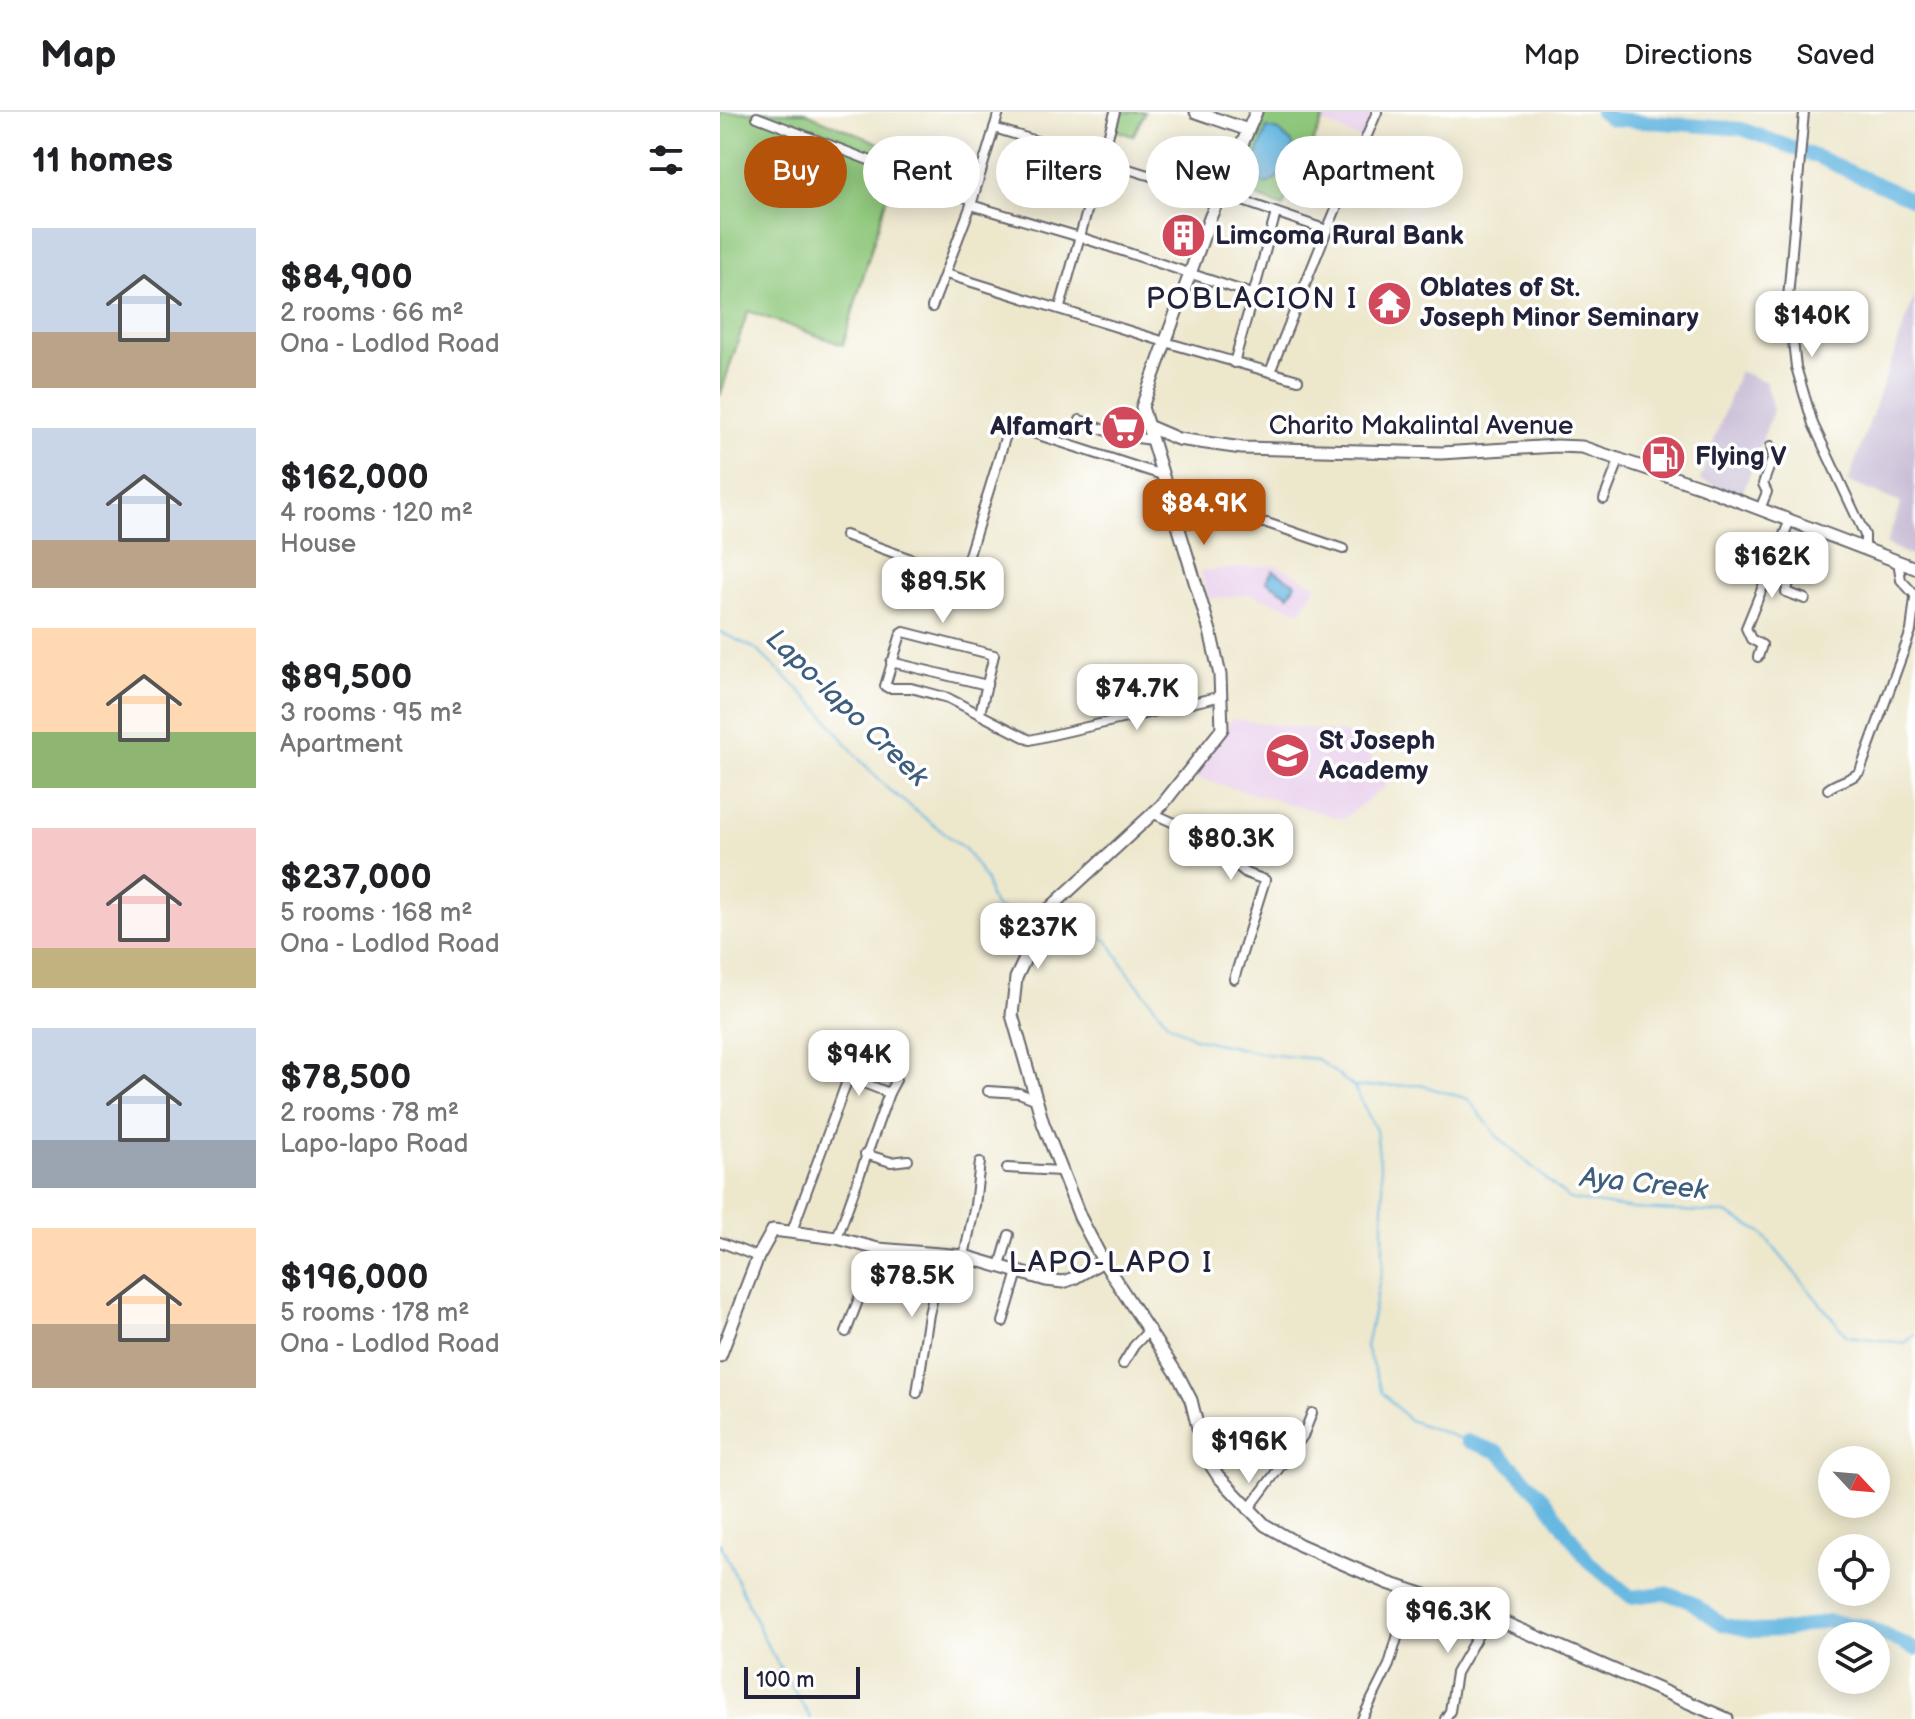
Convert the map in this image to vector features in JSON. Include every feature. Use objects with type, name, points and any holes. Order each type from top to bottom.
[{"type":"main road","points":[[1196,112],[1248,130]]},
{"type":"main road","points":[[1245,136],[1256,112]]},
{"type":"main road","points":[[1216,208],[1142,407],[1210,631],[1220,675],[1222,729],[1162,805],[1048,910],[1013,991],[1011,1007],[1060,1171],[1103,1261],[1150,1329],[1191,1400],[1205,1456],[1248,1510],[1287,1539],[1411,1591],[1489,1616],[1701,1714],[1727,1719]]},
{"type":"main road","name":"Charito Makalintal Avenue","points":[[1151,433],[1242,448],[1441,453],[1582,447],[1620,458],[1915,568]]},
{"type":"main road","points":[[720,1356],[758,1257],[773,1230],[837,1238],[878,1249],[964,1256],[1063,1282],[1103,1261]]},
{"type":"street","points":[[980,175],[999,112]]},
{"type":"street","points":[[1108,136],[1115,112]]},
{"type":"street","points":[[1270,372],[1377,112]]},
{"type":"street","points":[[1804,112],[1788,298],[1796,367],[1813,424],[1865,535],[1865,550]]},
{"type":"street","points":[[757,117],[863,159]]},
{"type":"street","points":[[994,128],[1021,136]]},
{"type":"street","points":[[980,205],[1255,295]]},
{"type":"street","points":[[1259,207],[1327,230]]},
{"type":"street","points":[[932,307],[970,208]]},
{"type":"street","points":[[1060,307],[1088,208]]},
{"type":"street","points":[[1235,363],[1276,213]]},
{"type":"street","points":[[946,274],[1298,380]]},
{"type":"street","points":[[1080,420],[1116,435],[1151,433]]},
{"type":"street","points":[[845,535],[952,574],[960,573],[965,568],[1006,435],[1017,428],[1162,475]]},
{"type":"street","points":[[1760,509],[1767,492],[1763,484],[1773,457],[1771,446]]},
{"type":"street","points":[[1604,499],[1620,458]]},
{"type":"street","points":[[1758,657],[1762,645],[1747,635],[1746,628],[1790,520]]},
{"type":"street","points":[[1179,523],[1267,523],[1343,549]]},
{"type":"street","points":[[1774,559],[1795,566],[1786,592],[1805,599]]},
{"type":"street","points":[[1828,789],[1860,771],[1913,632],[1915,596],[1901,580],[1898,561]]},
{"type":"street","points":[[980,713],[994,659],[992,654],[904,632],[899,638],[884,683],[888,688],[911,688],[948,698],[1030,740],[1222,696]]},
{"type":"street","points":[[891,662],[987,685]]},
{"type":"street","points":[[1152,813],[1219,843],[1217,856],[1265,880],[1234,979]]},
{"type":"street","points":[[792,1231],[847,1081],[856,1079],[889,1093]]},
{"type":"street","points":[[837,1238],[865,1154],[896,1080]]},
{"type":"street","points":[[988,1091],[1019,1093],[1037,1100]]},
{"type":"street","points":[[865,1154],[891,1162],[908,1160]]},
{"type":"street","points":[[964,1256],[980,1162]]},
{"type":"street","points":[[1007,1168],[1060,1171]]},
{"type":"street","points":[[1000,1266],[1009,1235]]},
{"type":"street","points":[[720,1242],[758,1257]]},
{"type":"street","points":[[846,1332],[878,1249]]},
{"type":"street","points":[[917,1393],[929,1314],[944,1253]]},
{"type":"street","points":[[1003,1322],[1018,1272]]},
{"type":"street","points":[[1123,1364],[1150,1329]]},
{"type":"street","points":[[1248,1510],[1303,1436],[1312,1413]]},
{"type":"street","points":[[1362,1719],[1389,1665],[1411,1591]]},
{"type":"street","points":[[1445,1719],[1450,1711],[1456,1673],[1489,1616]]},
{"type":"shaded area","points":[[1326,112],[1372,112],[1363,136],[1355,136],[1322,122]]},
{"type":"shaded area","points":[[1915,295],[1915,558],[1886,544],[1901,503],[1848,482]]},
{"type":"shaded area","points":[[1739,371],[1766,382],[1773,411],[1742,495],[1700,480]]},
{"type":"shaded area","name":"Flying V","points":[[1655,442],[1681,452],[1674,471],[1647,462]]},
{"type":"shaded area","points":[[1277,565],[1317,586],[1300,611],[1249,594],[1209,599],[1200,571]]},
{"type":"shaded area","name":"St Joseph Academy","points":[[1232,719],[1353,734],[1390,783],[1343,819],[1194,777]]},
{"type":"green space","points":[[720,112],[804,112],[863,137],[863,208],[883,208],[843,345],[748,311],[720,396]]},
{"type":"green space","points":[[1120,112],[1145,112],[1133,136],[1115,130]]},
{"type":"green space","points":[[1265,112],[1326,112],[1316,136],[1275,136],[1275,204],[1259,198],[1259,136],[1255,136]]},
{"type":"water","points":[[1267,128],[1284,136],[1275,136],[1275,179],[1265,184],[1259,181],[1259,150]]},
{"type":"water","points":[[1273,570],[1296,584],[1289,595],[1266,581]]},
{"type":"waterway","points":[[1601,112],[1612,119],[1742,129],[1820,158],[1915,201]]},
{"type":"waterway","name":"Lapo-lapo Creek","points":[[720,632],[756,649],[819,709],[859,759],[889,790],[966,850],[986,880],[995,906],[1014,916],[1034,921]]},
{"type":"waterway","name":"Lapo-lapo Creek","points":[[1052,926],[1089,930],[1108,941],[1168,1023],[1194,1038],[1265,1054],[1317,1059],[1354,1087],[1376,1130],[1383,1189],[1383,1265],[1366,1347],[1382,1392],[1409,1420],[1467,1441]]},
{"type":"waterway","name":"Aya Creek","points":[[1355,1087],[1420,1085],[1468,1099],[1498,1137],[1569,1199],[1633,1209],[1726,1213],[1761,1232],[1847,1336],[1904,1343],[1915,1334]]},
{"type":"waterway","name":"Lapo-lapo Creek","points":[[1467,1441],[1498,1452],[1544,1499],[1588,1561],[1631,1597],[1665,1593],[1688,1600],[1722,1624],[1753,1631],[1787,1630],[1827,1621],[1865,1626],[1915,1649]]},
{"type":"waterway","points":[[720,1543],[768,1647],[811,1719]]},
{"type":"place","name":"Limcoma Rural Bank","points":[[1184,236]]},
{"type":"place","name":"Oblates of St. Joseph Minor Seminary","points":[[1389,303]]},
{"type":"place","name":"Alfamart","points":[[1124,427]]},
{"type":"place","name":"Flying V","points":[[1664,457]]},
{"type":"place","name":"St Joseph Academy","points":[[1288,756]]},
{"type":"district","name":"POBLACION I","points":[[1252,299]]},
{"type":"district","name":"LAPO-LAPO I","points":[[1111,1263]]}]
